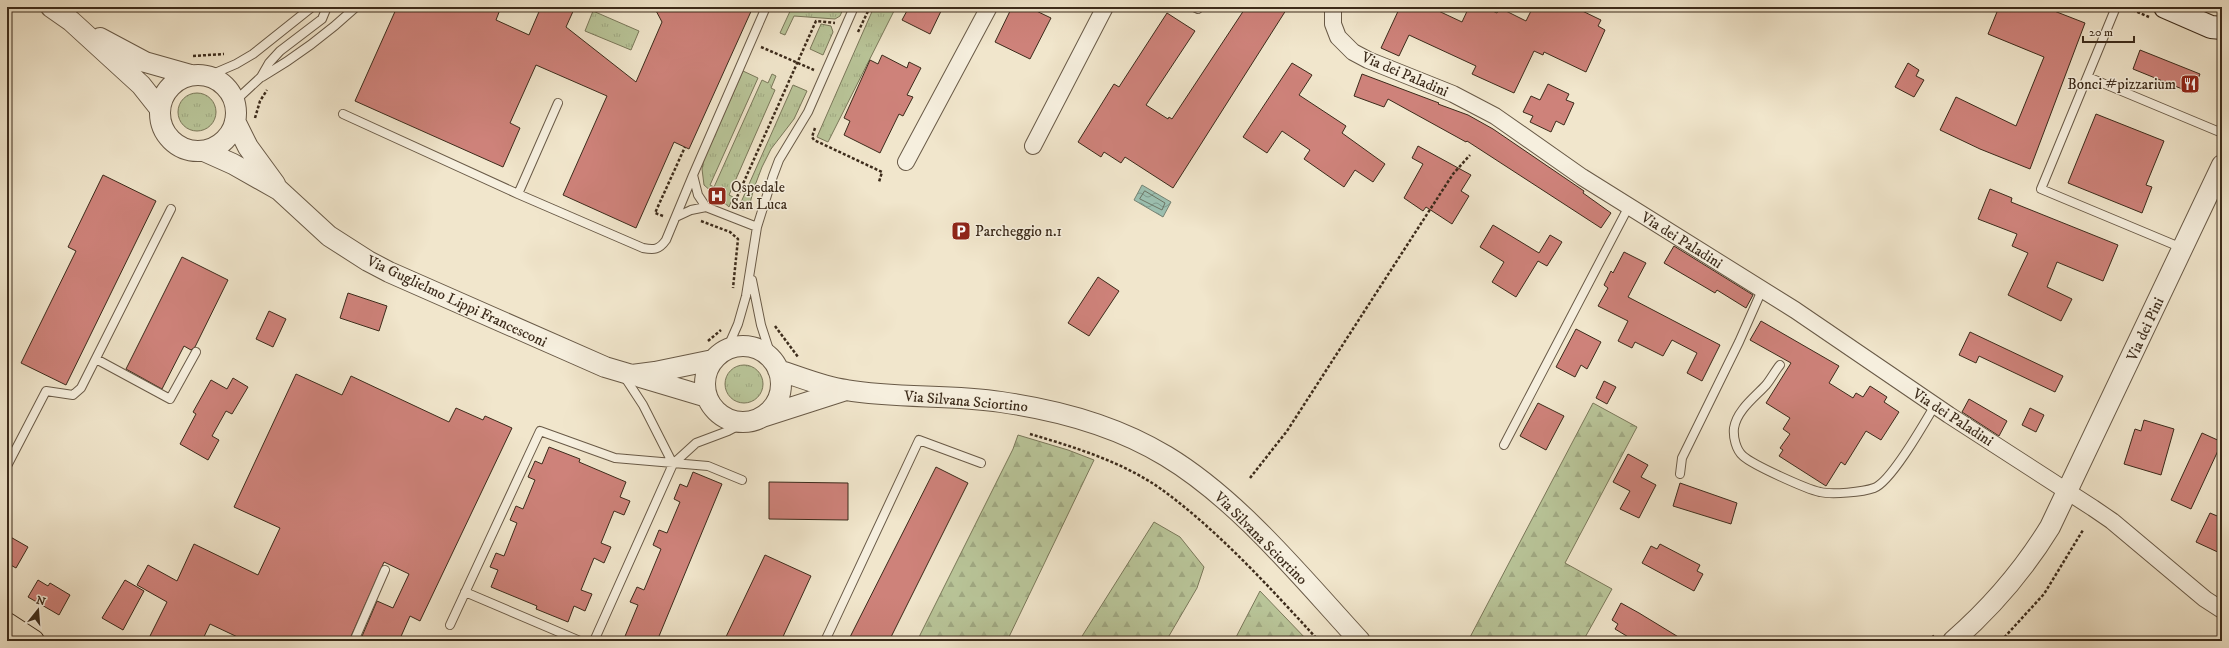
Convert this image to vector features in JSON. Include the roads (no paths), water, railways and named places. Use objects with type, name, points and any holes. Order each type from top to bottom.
[{"type":"main road","points":[[2165,7],[2218,31]]},
{"type":"main road","points":[[7,624],[28,640]]},
{"type":"street","points":[[51,7],[70,21],[140,85],[160,109]]},
{"type":"street","points":[[906,162],[989,7]]},
{"type":"street","points":[[1033,146],[1105,7]]},
{"type":"street","name":"Via dei Paladini","points":[[1333,7],[1332,17],[1335,30],[1342,42],[1353,52],[1475,104],[1513,128],[1582,177],[1762,290],[2068,492]]},
{"type":"street","points":[[70,21],[145,62],[199,76],[213,78],[226,87],[257,161],[279,190]]},
{"type":"street","points":[[160,109],[163,97],[170,86],[181,78],[199,76]]},
{"type":"street","name":"Via Guglielmo Lippi Francesconi","points":[[160,109],[162,127],[173,142],[190,150],[204,150],[233,164],[279,190],[329,236],[368,261],[498,321],[627,374],[656,372],[714,352],[739,346],[752,347],[763,351],[775,365]]},
{"type":"street","points":[[204,150],[223,142],[230,133],[235,111]]},
{"type":"street","name":"Via dei Pini","points":[[2068,492],[2222,165]]},
{"type":"street","points":[[714,352],[705,386],[707,397],[723,416],[735,420],[753,419],[846,390]]},
{"type":"street","points":[[753,419],[770,410],[778,398],[781,388],[775,365]]},
{"type":"street","name":"Via Silvana Sciortino","points":[[775,365],[846,390],[960,398],[1027,406],[1091,421],[1143,443],[1183,467],[1233,508],[1360,641]]},
{"type":"street","points":[[627,374],[707,397]]},
{"type":"street","points":[[1953,641],[1996,602],[2025,566],[2050,527],[2068,492],[2112,521],[2205,599],[2222,610]]},
{"type":"lane","points":[[199,76],[236,64],[253,54],[312,7]]},
{"type":"lane","points":[[235,111],[261,77],[268,63],[280,51],[322,19],[327,7]]},
{"type":"lane","points":[[261,77],[288,62],[314,43],[356,7]]},
{"type":"lane","points":[[343,114],[518,194],[643,248],[654,250],[662,247],[676,217],[766,7]]},
{"type":"lane","points":[[2116,7],[2041,189],[2183,249]]},
{"type":"lane","points":[[714,352],[738,324],[751,273],[757,227],[767,192],[779,160],[808,112],[853,8]]},
{"type":"lane","points":[[2088,77],[2222,133]]},
{"type":"lane","points":[[518,194],[558,103]]},
{"type":"lane","points":[[693,175],[698,195],[706,207]]},
{"type":"lane","points":[[1504,445],[1629,206]]},
{"type":"lane","points":[[676,217],[691,210],[706,207],[757,227]]},
{"type":"lane","points":[[7,466],[44,394],[51,391],[68,396],[77,393],[96,359],[171,209]]},
{"type":"lane","points":[[751,273],[756,307],[775,365]]},
{"type":"lane","points":[[1680,474],[1682,458],[1739,342],[1762,290]]},
{"type":"lane","points":[[96,359],[170,399],[196,352]]},
{"type":"lane","points":[[1780,365],[1767,384],[1742,410],[1734,428],[1735,443],[1743,456],[1768,470],[1820,493],[1860,491],[1876,488],[1900,461],[1935,405]]},
{"type":"lane","points":[[627,374],[673,464]]},
{"type":"lane","points":[[594,641],[673,464],[696,443],[728,431],[753,419]]},
{"type":"lane","points":[[450,625],[540,431],[615,458],[708,466],[742,480]]},
{"type":"lane","points":[[825,641],[919,440],[981,463]]},
{"type":"lane","points":[[354,641],[386,570]]},
{"type":"lane","points":[[466,592],[580,641]]},
{"type":"water","points":[[1142,185],[1171,202],[1163,217],[1134,200]]},
{"type":"place","name":"Bonci #pizzarium","points":[[2190,84]]},
{"type":"place","name":"Ospedale San Luca","points":[[717,196]]},
{"type":"place","name":"Parcheggio n.1","points":[[961,231]]}]
